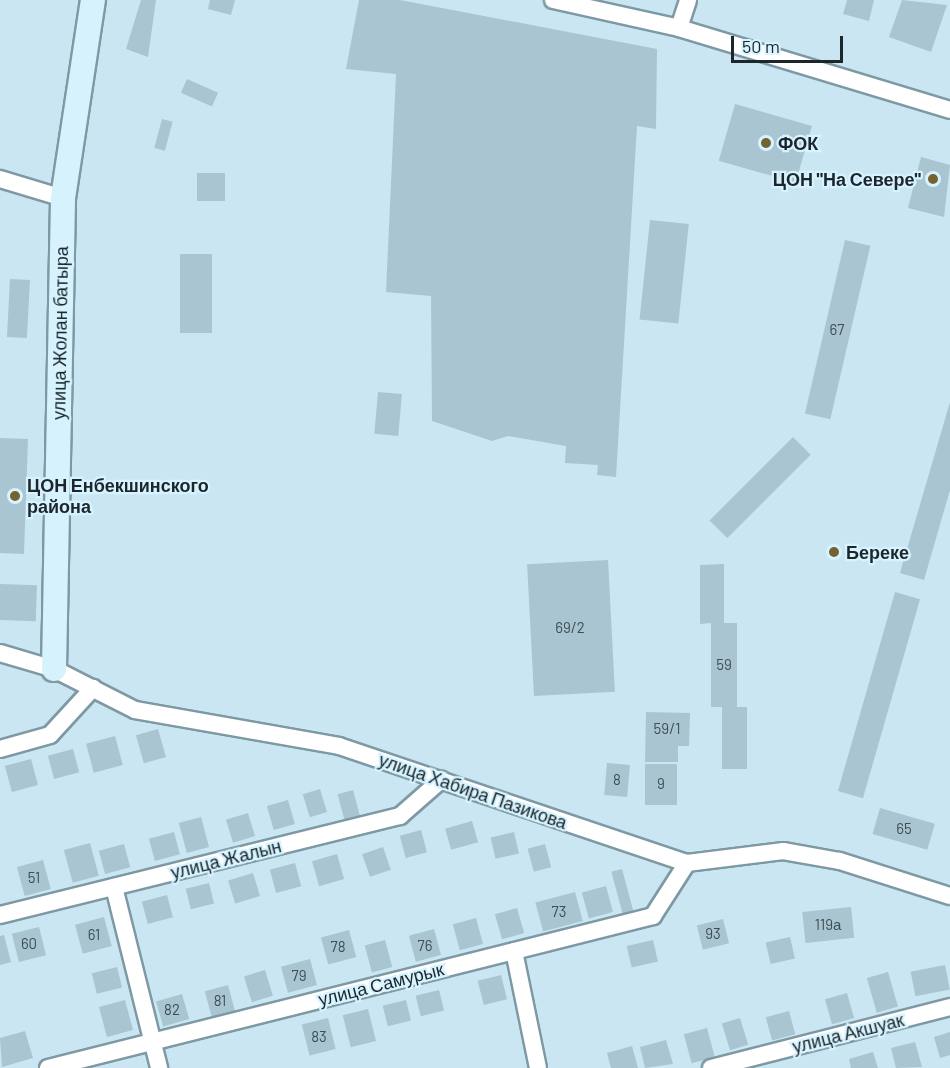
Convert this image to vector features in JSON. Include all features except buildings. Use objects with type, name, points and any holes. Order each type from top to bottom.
[{"type":"street","name":"улица Жолан батыра","points":[[54,669],[63,198],[93,0]]},
{"type":"street","points":[[88,27],[100,0]]},
{"type":"street","points":[[553,0],[680,28],[950,110]]},
{"type":"street","points":[[680,28],[688,0]]},
{"type":"street","points":[[0,179],[63,198]]},
{"type":"street","name":"улица Хабира Пазикова","points":[[0,653],[54,669],[135,710],[339,746],[687,863],[783,851],[840,861],[950,896]]},
{"type":"street","points":[[0,748],[50,735],[93,688]]},
{"type":"street","name":"улица Жалын","points":[[0,915],[400,816],[441,780]]},
{"type":"street","name":"улица Самурык","points":[[48,1068],[653,916],[687,863]]},
{"type":"street","points":[[114,887],[159,1068]]},
{"type":"street","points":[[514,951],[538,1068]]},
{"type":"street","name":"улица Акшуак","points":[[711,1068],[950,1007]]},
{"type":"place","name":"ФОК","points":[[766,143]]},
{"type":"place","name":"ЦОН \"На Севере\"","points":[[933,179]]},
{"type":"place","name":"ЦОН Енбекшинского района","points":[[15,496]]},
{"type":"place","name":"Береке","points":[[834,552]]}]
